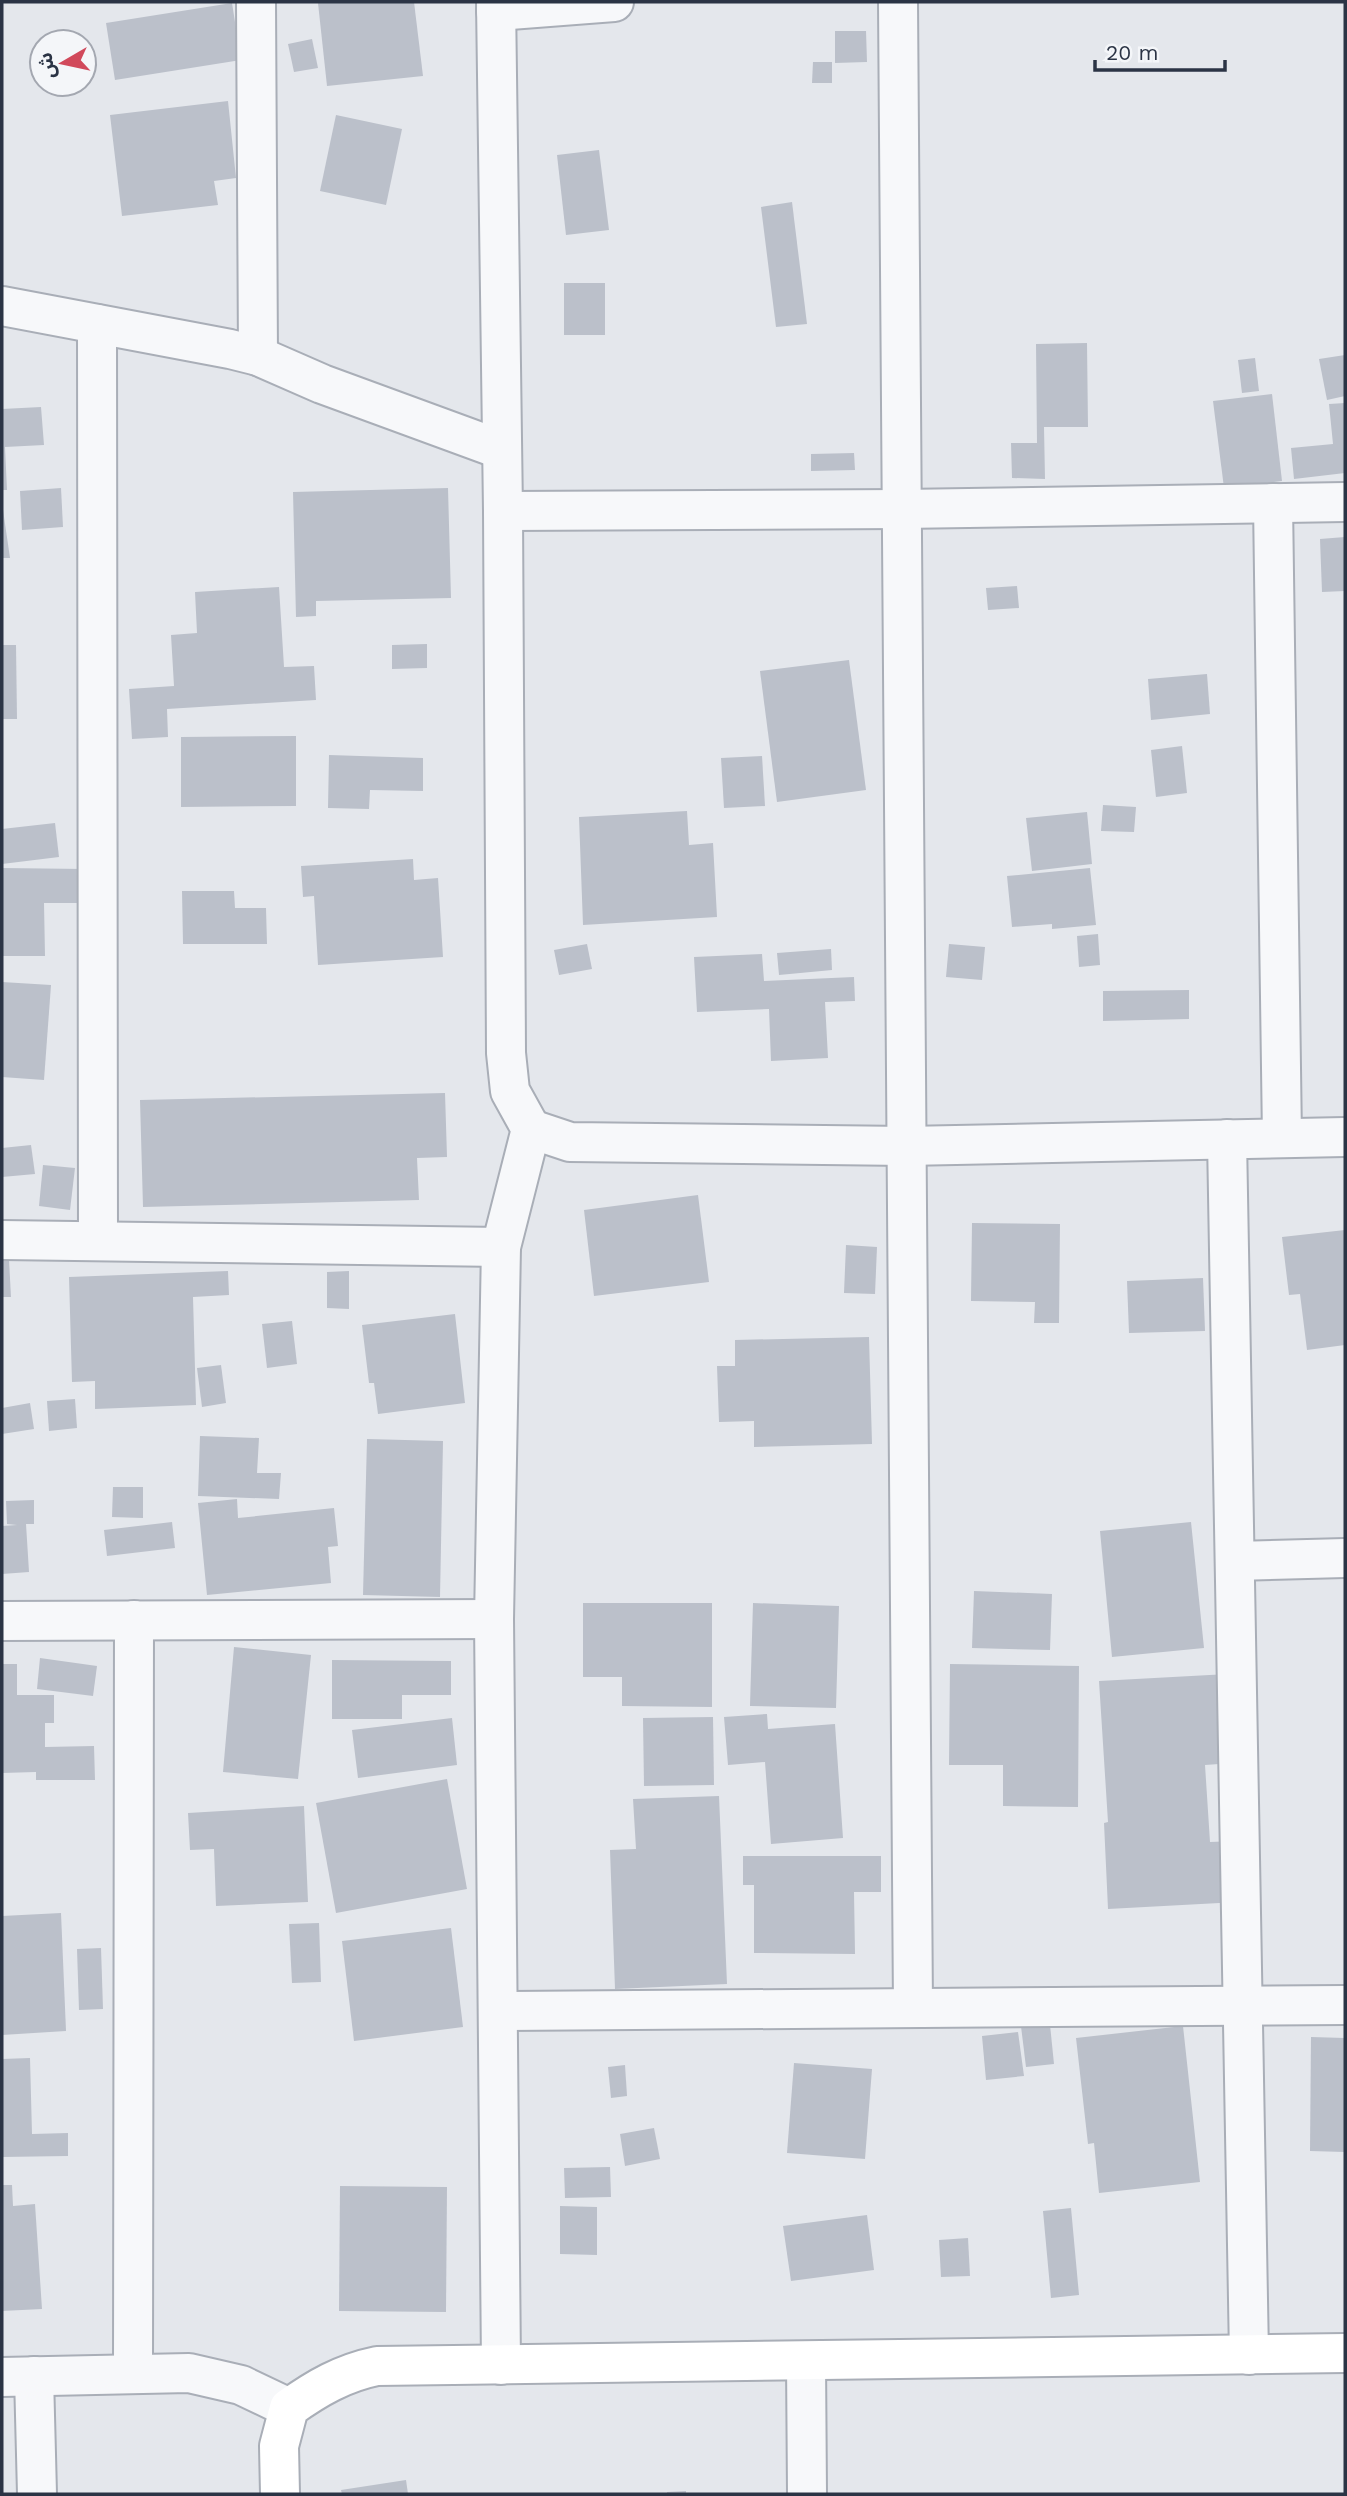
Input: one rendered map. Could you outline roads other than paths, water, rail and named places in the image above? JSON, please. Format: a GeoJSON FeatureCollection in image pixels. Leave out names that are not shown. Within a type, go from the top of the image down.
{"type":"FeatureCollection","features":[{"type":"Feature","properties":{"kind":"street"},"geometry":{"type":"LineString","coordinates":[[256,2],[258,356]]}},
{"type":"Feature","properties":{"kind":"street"},"geometry":{"type":"LineString","coordinates":[[614,2],[496,6],[503,511],[506,1053],[510,1091],[531,1129],[570,1142],[906,1146],[1345,1137]]}},
{"type":"Feature","properties":{"kind":"street"},"geometry":{"type":"LineString","coordinates":[[898,2],[913,2008]]}},
{"type":"Feature","properties":{"kind":"street"},"geometry":{"type":"LineString","coordinates":[[2,306],[258,356],[322,384],[502,450]]}},
{"type":"Feature","properties":{"kind":"street"},"geometry":{"type":"LineString","coordinates":[[97,324],[98,1240]]}},
{"type":"Feature","properties":{"kind":"street"},"geometry":{"type":"LineString","coordinates":[[503,511],[902,509],[1345,502]]}},
{"type":"Feature","properties":{"kind":"street"},"geometry":{"type":"LineString","coordinates":[[1273,503],[1282,1138]]}},
{"type":"Feature","properties":{"kind":"street"},"geometry":{"type":"LineString","coordinates":[[501,2365],[494,1619],[501,1247],[531,1129]]}},
{"type":"Feature","properties":{"kind":"street"},"geometry":{"type":"LineString","coordinates":[[1227,1139],[1249,2354]]}},
{"type":"Feature","properties":{"kind":"street"},"geometry":{"type":"LineString","coordinates":[[2,1240],[501,1247]]}},
{"type":"Feature","properties":{"kind":"street"},"geometry":{"type":"LineString","coordinates":[[1235,1561],[1345,1558]]}},
{"type":"Feature","properties":{"kind":"street"},"geometry":{"type":"LineString","coordinates":[[2,1621],[494,1619]]}},
{"type":"Feature","properties":{"kind":"street"},"geometry":{"type":"LineString","coordinates":[[134,1620],[134,2374]]}},
{"type":"Feature","properties":{"kind":"street"},"geometry":{"type":"LineString","coordinates":[[499,2011],[1345,2005]]}},
{"type":"Feature","properties":{"kind":"street"},"geometry":{"type":"LineString","coordinates":[[280,2494],[279,2446],[289,2408],[321,2386],[353,2371],[377,2366],[1345,2353]]}},
{"type":"Feature","properties":{"kind":"street"},"geometry":{"type":"LineString","coordinates":[[806,2361],[807,2494]]}},
{"type":"Feature","properties":{"kind":"street"},"geometry":{"type":"LineString","coordinates":[[37,2494],[18,2376],[189,2373],[241,2385],[289,2408]]}}]}
